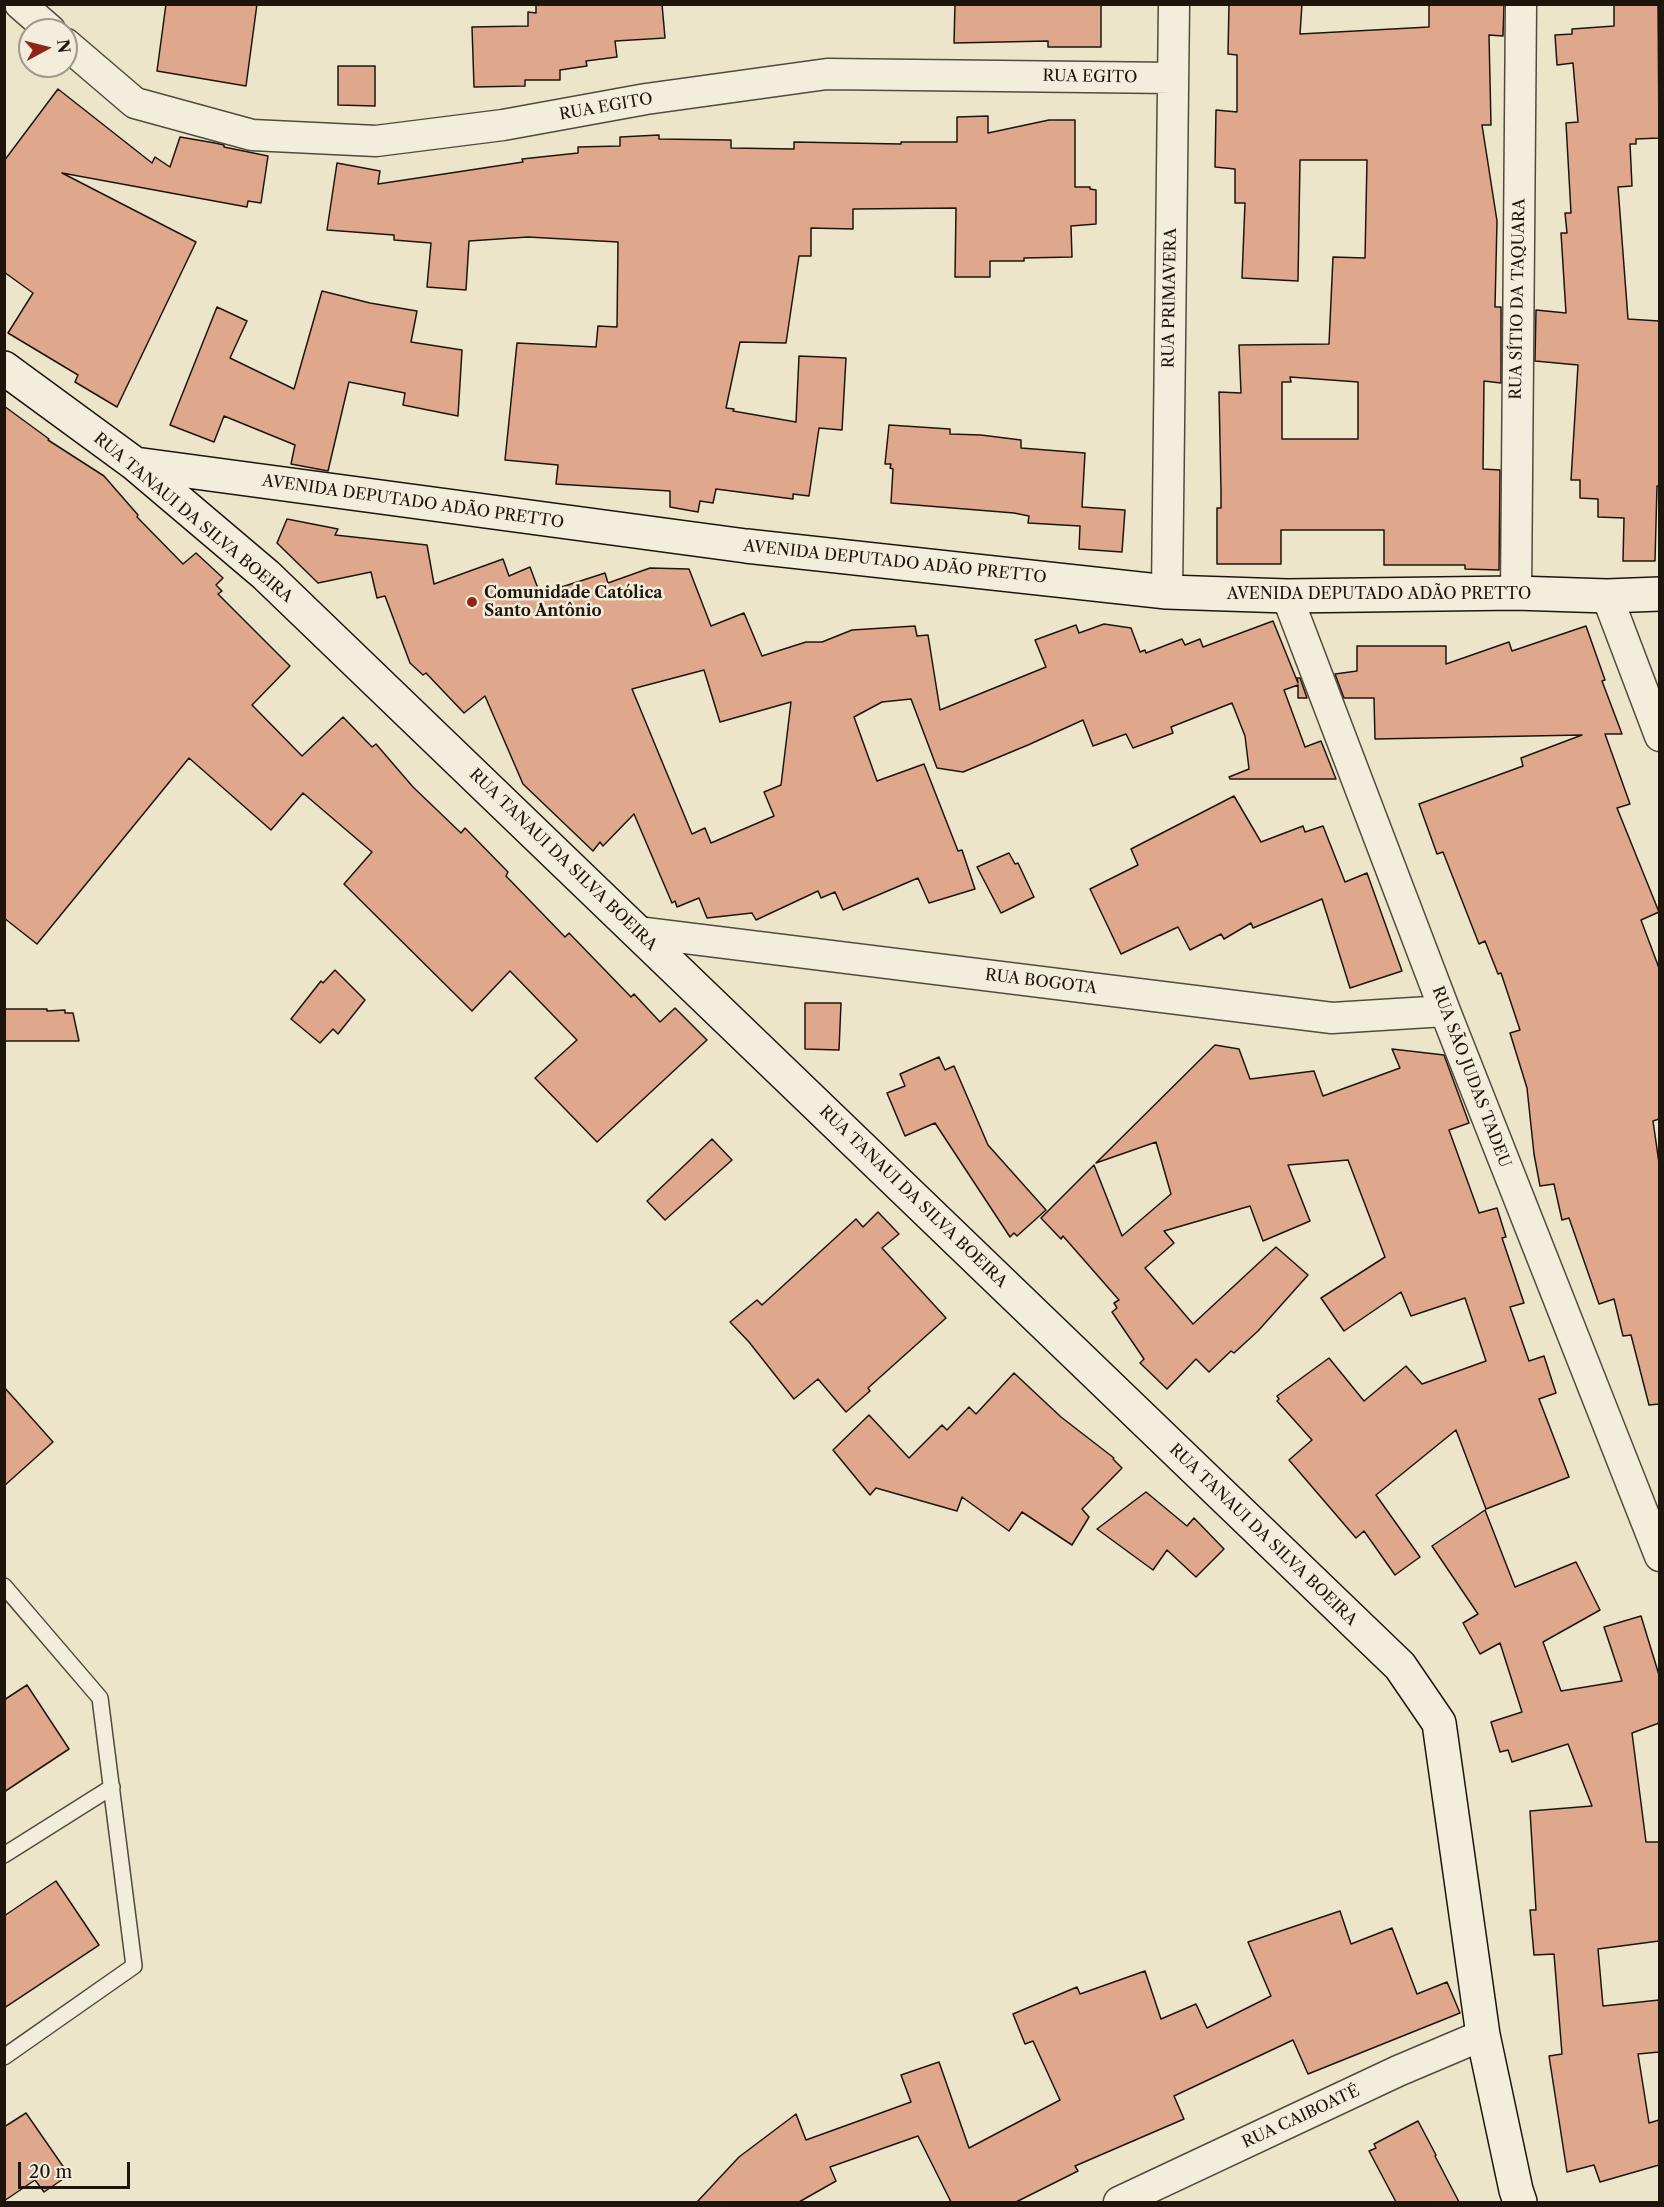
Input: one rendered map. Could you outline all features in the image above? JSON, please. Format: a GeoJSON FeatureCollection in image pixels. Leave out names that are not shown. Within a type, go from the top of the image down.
{"type":"FeatureCollection","features":[{"type":"Feature","properties":{"kind":"street"},"geometry":{"type":"LineString","coordinates":[[20,4],[36,18]]}},
{"type":"Feature","properties":{"kind":"street","name":"RUA PRIMAVERA"},"geometry":{"type":"LineString","coordinates":[[1167,592],[1174,4]]}},
{"type":"Feature","properties":{"kind":"street","name":"RUA SÍTIO DA TAQUARA"},"geometry":{"type":"LineString","coordinates":[[1515,593],[1521,4]]}},
{"type":"Feature","properties":{"kind":"street","name":"RUA EGITO"},"geometry":{"type":"LineString","coordinates":[[78,54],[135,103],[252,135],[376,141],[503,125],[646,99],[827,74],[1173,78]]}},
{"type":"Feature","properties":{"kind":"street","name":"RUA TANAUI DA SILVA BOEIRA"},"geometry":{"type":"LineString","coordinates":[[4,368],[135,464],[266,575],[1400,1666],[1439,1723],[1483,2035],[1516,2190],[1521,2202]]}},
{"type":"Feature","properties":{"kind":"street","name":"AVENIDA DEPUTADO ADÃO PRETTO"},"geometry":{"type":"LineString","coordinates":[[135,464],[746,546],[1167,592],[1287,596],[1659,594]]}},
{"type":"Feature","properties":{"kind":"street","name":"RUA SÃO JUDAS TADEU"},"geometry":{"type":"LineString","coordinates":[[1287,596],[1445,1011],[1659,1556]]}},
{"type":"Feature","properties":{"kind":"street"},"geometry":{"type":"LineString","coordinates":[[1607,596],[1659,736]]}},
{"type":"Feature","properties":{"kind":"street","name":"RUA BOGOTA"},"geometry":{"type":"LineString","coordinates":[[637,932],[1332,1018],[1445,1011]]}},
{"type":"Feature","properties":{"kind":"street","name":"RUA CAIBOATÉ"},"geometry":{"type":"LineString","coordinates":[[1119,2202],[1398,2071],[1483,2035]]}},
{"type":"Feature","properties":{"kind":"lane"},"geometry":{"type":"LineString","coordinates":[[4,1586],[100,1698],[134,1966],[4,2057]]}},
{"type":"Feature","properties":{"kind":"lane"},"geometry":{"type":"LineString","coordinates":[[4,1855],[112,1786]]}},
{"type":"Feature","properties":{"kind":"building"},"geometry":{"type":"Polygon","coordinates":[[[166,4],[257,4],[246,86],[157,71],[166,4]]]}},
{"type":"Feature","properties":{"kind":"building"},"geometry":{"type":"Polygon","coordinates":[[[536,4],[662,4],[665,38],[615,41],[617,57],[586,61],[587,66],[560,70],[560,80],[525,80],[525,86],[474,87],[472,27],[528,26],[528,12],[536,13],[536,4]]]}},
{"type":"Feature","properties":{"kind":"building"},"geometry":{"type":"Polygon","coordinates":[[[955,4],[1101,4],[1101,47],[1048,47],[1048,41],[954,43],[955,4]]]}},
{"type":"Feature","properties":{"kind":"building"},"geometry":{"type":"Polygon","coordinates":[[[1229,4],[1302,4],[1300,34],[1429,27],[1429,4],[1504,4],[1503,36],[1489,35],[1491,125],[1482,125],[1497,221],[1495,307],[1501,307],[1501,383],[1484,381],[1483,469],[1500,470],[1499,570],[1465,569],[1465,565],[1384,565],[1384,530],[1281,530],[1281,564],[1217,564],[1217,508],[1221,508],[1219,392],[1241,393],[1239,345],[1329,344],[1333,257],[1365,258],[1367,160],[1300,160],[1298,281],[1242,278],[1245,203],[1235,203],[1235,169],[1215,167],[1216,110],[1237,112],[1237,55],[1228,54],[1229,4]],[[1290,377],[1291,382],[1282,382],[1282,439],[1358,439],[1358,382],[1290,377]]]}},
{"type":"Feature","properties":{"kind":"building"},"geometry":{"type":"Polygon","coordinates":[[[1614,4],[1658,4],[1659,138],[1636,139],[1636,144],[1630,144],[1632,186],[1618,187],[1628,319],[1659,321],[1659,486],[1657,486],[1655,561],[1623,561],[1624,518],[1598,517],[1598,499],[1580,498],[1580,480],[1571,480],[1578,365],[1535,361],[1536,310],[1566,313],[1561,233],[1567,233],[1565,213],[1571,213],[1566,123],[1578,122],[1573,63],[1557,65],[1555,35],[1572,34],[1572,29],[1614,26],[1614,4]]]}},
{"type":"Feature","properties":{"kind":"building"},"geometry":{"type":"Polygon","coordinates":[[[338,66],[375,66],[375,106],[338,105],[338,66]]]}},
{"type":"Feature","properties":{"kind":"building"},"geometry":{"type":"Polygon","coordinates":[[[58,89],[152,163],[155,157],[170,167],[180,137],[268,156],[261,203],[248,201],[247,207],[62,173],[196,242],[117,407],[75,382],[78,375],[8,333],[33,293],[4,272],[4,161],[58,89]]]}},
{"type":"Feature","properties":{"kind":"building"},"geometry":{"type":"Polygon","coordinates":[[[988,116],[988,133],[1049,120],[1075,120],[1075,187],[1090,187],[1096,190],[1096,224],[1071,226],[1072,257],[990,261],[990,277],[955,277],[956,208],[853,209],[853,229],[811,228],[811,256],[799,256],[786,343],[740,342],[726,408],[796,422],[799,356],[846,358],[842,430],[819,428],[809,496],[793,494],[793,499],[716,489],[713,503],[700,501],[698,512],[670,507],[670,491],[556,484],[558,465],[505,460],[517,343],[596,347],[598,326],[617,327],[618,242],[528,237],[469,241],[466,290],[427,287],[431,243],[394,240],[394,235],[327,230],[337,163],[380,171],[378,184],[523,162],[522,159],[578,153],[578,147],[620,146],[620,137],[659,135],[659,139],[731,140],[731,148],[794,149],[794,142],[901,144],[901,142],[957,142],[957,117],[988,116]]]}},
{"type":"Feature","properties":{"kind":"building"},"geometry":{"type":"Polygon","coordinates":[[[322,291],[370,303],[417,311],[411,342],[462,350],[458,416],[403,405],[405,393],[349,382],[328,471],[291,464],[295,445],[224,416],[214,442],[170,425],[217,307],[247,321],[230,358],[294,389],[322,291]]]}},
{"type":"Feature","properties":{"kind":"building"},"geometry":{"type":"Polygon","coordinates":[[[4,406],[48,440],[104,476],[138,515],[137,517],[183,564],[196,553],[223,578],[216,585],[222,591],[218,594],[290,666],[252,705],[302,756],[343,717],[372,747],[376,744],[413,787],[461,833],[465,828],[508,872],[506,876],[565,937],[569,933],[631,997],[634,994],[660,1022],[675,1008],[707,1040],[597,1142],[535,1078],[577,1040],[510,971],[472,1011],[344,884],[372,852],[303,793],[271,830],[189,758],[37,944],[4,918],[4,406]]]}},
{"type":"Feature","properties":{"kind":"building"},"geometry":{"type":"Polygon","coordinates":[[[889,425],[950,429],[950,434],[1021,440],[1021,448],[1085,453],[1082,507],[1125,510],[1122,552],[1079,549],[1080,526],[1028,523],[1029,516],[1014,513],[891,503],[893,469],[890,468],[891,464],[885,464],[889,425]]]}},
{"type":"Feature","properties":{"kind":"building"},"geometry":{"type":"Polygon","coordinates":[[[287,519],[338,529],[335,535],[427,545],[434,584],[503,559],[509,576],[530,567],[540,594],[605,573],[608,583],[650,568],[689,569],[711,626],[744,613],[762,656],[806,642],[822,642],[852,630],[915,626],[917,636],[928,635],[940,710],[1046,667],[1035,640],[1076,625],[1079,633],[1104,624],[1131,628],[1140,652],[1145,650],[1146,653],[1182,639],[1185,645],[1200,639],[1203,647],[1273,621],[1298,683],[1297,678],[1300,678],[1307,698],[1298,698],[1298,685],[1284,690],[1305,747],[1321,741],[1336,779],[1230,779],[1229,777],[1249,769],[1245,736],[1232,703],[1171,727],[1173,733],[1133,748],[1126,734],[1093,746],[1083,720],[963,772],[937,768],[911,699],[882,702],[854,717],[877,781],[924,764],[958,851],[962,850],[975,889],[929,903],[918,878],[843,910],[835,892],[821,898],[818,891],[756,920],[752,913],[707,918],[699,898],[677,907],[675,901],[672,903],[634,814],[603,846],[600,842],[593,851],[523,784],[485,696],[464,713],[426,673],[423,675],[410,663],[385,596],[377,598],[371,572],[318,583],[277,543],[287,519]],[[704,670],[632,689],[692,834],[705,828],[711,843],[774,816],[764,792],[781,785],[791,702],[720,722],[704,670]]]}},
{"type":"Feature","properties":{"kind":"building"},"geometry":{"type":"Polygon","coordinates":[[[1586,626],[1605,680],[1602,681],[1622,734],[1605,734],[1630,804],[1617,808],[1659,912],[1641,920],[1659,968],[1659,1119],[1653,1121],[1659,1163],[1659,1404],[1649,1405],[1631,1335],[1623,1336],[1614,1299],[1599,1304],[1569,1218],[1562,1220],[1554,1184],[1540,1186],[1527,1088],[1510,1033],[1520,1030],[1501,973],[1498,974],[1485,941],[1479,944],[1443,852],[1437,854],[1419,804],[1523,766],[1521,758],[1582,735],[1375,739],[1374,698],[1344,698],[1335,674],[1357,671],[1357,646],[1446,646],[1446,664],[1509,642],[1512,651],[1586,626]]]}},
{"type":"Feature","properties":{"kind":"building"},"geometry":{"type":"Polygon","coordinates":[[[1234,796],[1261,842],[1303,826],[1305,832],[1323,826],[1345,882],[1367,873],[1402,971],[1350,988],[1322,899],[1253,928],[1251,923],[1224,939],[1221,934],[1190,950],[1178,927],[1121,954],[1090,889],[1138,865],[1131,849],[1234,796]]]}},
{"type":"Feature","properties":{"kind":"building"},"geometry":{"type":"Polygon","coordinates":[[[1009,853],[1015,864],[1018,863],[1034,897],[1001,913],[977,867],[1009,853]]]}},
{"type":"Feature","properties":{"kind":"building"},"geometry":{"type":"Polygon","coordinates":[[[335,970],[365,1000],[338,1034],[333,1029],[320,1043],[291,1019],[321,981],[323,983],[335,970]]]}},
{"type":"Feature","properties":{"kind":"building"},"geometry":{"type":"Polygon","coordinates":[[[805,1003],[841,1003],[839,1050],[805,1049],[805,1003]]]}},
{"type":"Feature","properties":{"kind":"building"},"geometry":{"type":"Polygon","coordinates":[[[4,1009],[65,1010],[65,1013],[73,1013],[79,1041],[4,1041],[4,1009]]]}},
{"type":"Feature","properties":{"kind":"building"},"geometry":{"type":"Polygon","coordinates":[[[1215,1045],[1239,1049],[1250,1079],[1314,1071],[1323,1096],[1400,1068],[1392,1049],[1444,1055],[1469,1123],[1449,1130],[1479,1213],[1497,1208],[1506,1237],[1502,1238],[1524,1303],[1510,1307],[1529,1361],[1544,1356],[1556,1393],[1539,1399],[1569,1477],[1486,1509],[1456,1430],[1376,1495],[1420,1557],[1395,1575],[1364,1531],[1356,1538],[1289,1460],[1312,1440],[1277,1401],[1279,1399],[1277,1396],[1329,1358],[1364,1401],[1406,1366],[1422,1384],[1486,1361],[1465,1298],[1411,1316],[1401,1292],[1344,1331],[1321,1298],[1385,1257],[1348,1160],[1288,1165],[1310,1221],[1263,1241],[1250,1206],[1164,1231],[1174,1243],[1145,1268],[1193,1324],[1276,1247],[1308,1275],[1258,1331],[1234,1353],[1231,1351],[1209,1372],[1196,1359],[1167,1389],[1140,1363],[1144,1359],[1112,1312],[1117,1308],[1114,1303],[1119,1300],[1063,1236],[1061,1239],[1041,1218],[1094,1165],[1122,1236],[1171,1194],[1156,1142],[1096,1163],[1215,1045]]]}},
{"type":"Feature","properties":{"kind":"building"},"geometry":{"type":"Polygon","coordinates":[[[939,1057],[945,1070],[954,1066],[988,1145],[1046,1210],[1017,1236],[1014,1233],[1010,1237],[935,1123],[905,1136],[887,1093],[905,1086],[900,1074],[939,1057]]]}},
{"type":"Feature","properties":{"kind":"building"},"geometry":{"type":"Polygon","coordinates":[[[712,1139],[732,1160],[665,1220],[647,1201],[712,1139]]]}},
{"type":"Feature","properties":{"kind":"building"},"geometry":{"type":"Polygon","coordinates":[[[878,1212],[899,1234],[882,1248],[946,1318],[868,1388],[870,1391],[846,1412],[818,1379],[794,1399],[749,1342],[730,1322],[757,1300],[762,1305],[856,1219],[863,1227],[878,1212]]]}},
{"type":"Feature","properties":{"kind":"building"},"geometry":{"type":"Polygon","coordinates":[[[1014,1373],[1061,1417],[1114,1458],[1122,1468],[1082,1509],[1089,1517],[1072,1545],[1022,1512],[1009,1531],[962,1497],[957,1511],[876,1488],[870,1495],[833,1450],[869,1415],[909,1458],[942,1425],[947,1430],[969,1407],[976,1414],[1014,1373]]]}},
{"type":"Feature","properties":{"kind":"building"},"geometry":{"type":"Polygon","coordinates":[[[4,1387],[53,1442],[4,1486],[4,1387]]]}},
{"type":"Feature","properties":{"kind":"building"},"geometry":{"type":"Polygon","coordinates":[[[1146,1492],[1187,1526],[1194,1518],[1224,1549],[1196,1577],[1167,1550],[1153,1570],[1097,1529],[1146,1492]]]}},
{"type":"Feature","properties":{"kind":"building"},"geometry":{"type":"Polygon","coordinates":[[[1485,1510],[1515,1587],[1576,1562],[1600,1610],[1543,1642],[1561,1691],[1622,1681],[1604,1627],[1641,1616],[1659,1675],[1659,1723],[1632,1733],[1646,1842],[1659,1842],[1659,1941],[1598,1949],[1603,2006],[1659,2000],[1659,2052],[1638,2054],[1649,2123],[1659,2120],[1659,2165],[1600,2182],[1594,2165],[1567,2172],[1549,2056],[1562,2054],[1554,1954],[1534,1955],[1530,1910],[1536,1910],[1530,1811],[1592,1806],[1568,1744],[1512,1762],[1508,1750],[1500,1752],[1491,1722],[1522,1712],[1500,1643],[1480,1654],[1463,1623],[1478,1614],[1432,1546],[1485,1510]]]}},
{"type":"Feature","properties":{"kind":"building"},"geometry":{"type":"Polygon","coordinates":[[[27,1685],[69,1749],[4,1792],[4,1700],[27,1685]]]}},
{"type":"Feature","properties":{"kind":"building"},"geometry":{"type":"Polygon","coordinates":[[[56,1881],[99,1945],[4,2008],[4,1916],[56,1881]]]}},
{"type":"Feature","properties":{"kind":"building"},"geometry":{"type":"Polygon","coordinates":[[[1340,1911],[1351,1944],[1392,1928],[1417,1994],[1447,1982],[1460,2013],[1308,2074],[1293,2040],[1174,2096],[1184,2119],[1075,2166],[1078,2171],[1016,2202],[951,2202],[918,2136],[830,2167],[836,2181],[799,2202],[697,2202],[739,2157],[796,2114],[806,2140],[911,2102],[901,2075],[939,2062],[969,2148],[1060,2100],[1033,2041],[1025,2044],[1013,2014],[1077,1987],[1080,1994],[1145,1971],[1161,2019],[1196,2004],[1207,2028],[1271,1996],[1248,1942],[1340,1911]]]}},
{"type":"Feature","properties":{"kind":"building"},"geometry":{"type":"Polygon","coordinates":[[[26,2113],[69,2175],[44,2192],[35,2180],[4,2201],[4,2127],[26,2113]]]}},
{"type":"Feature","properties":{"kind":"building"},"geometry":{"type":"Polygon","coordinates":[[[1418,2121],[1459,2202],[1396,2202],[1369,2151],[1376,2148],[1374,2144],[1418,2121]]]}},
{"type":"Feature","properties":{"kind":"place","name":"Comunidade Católica Santo Antônio"},"geometry":{"type":"Point","coordinates":[472,602]}}]}
